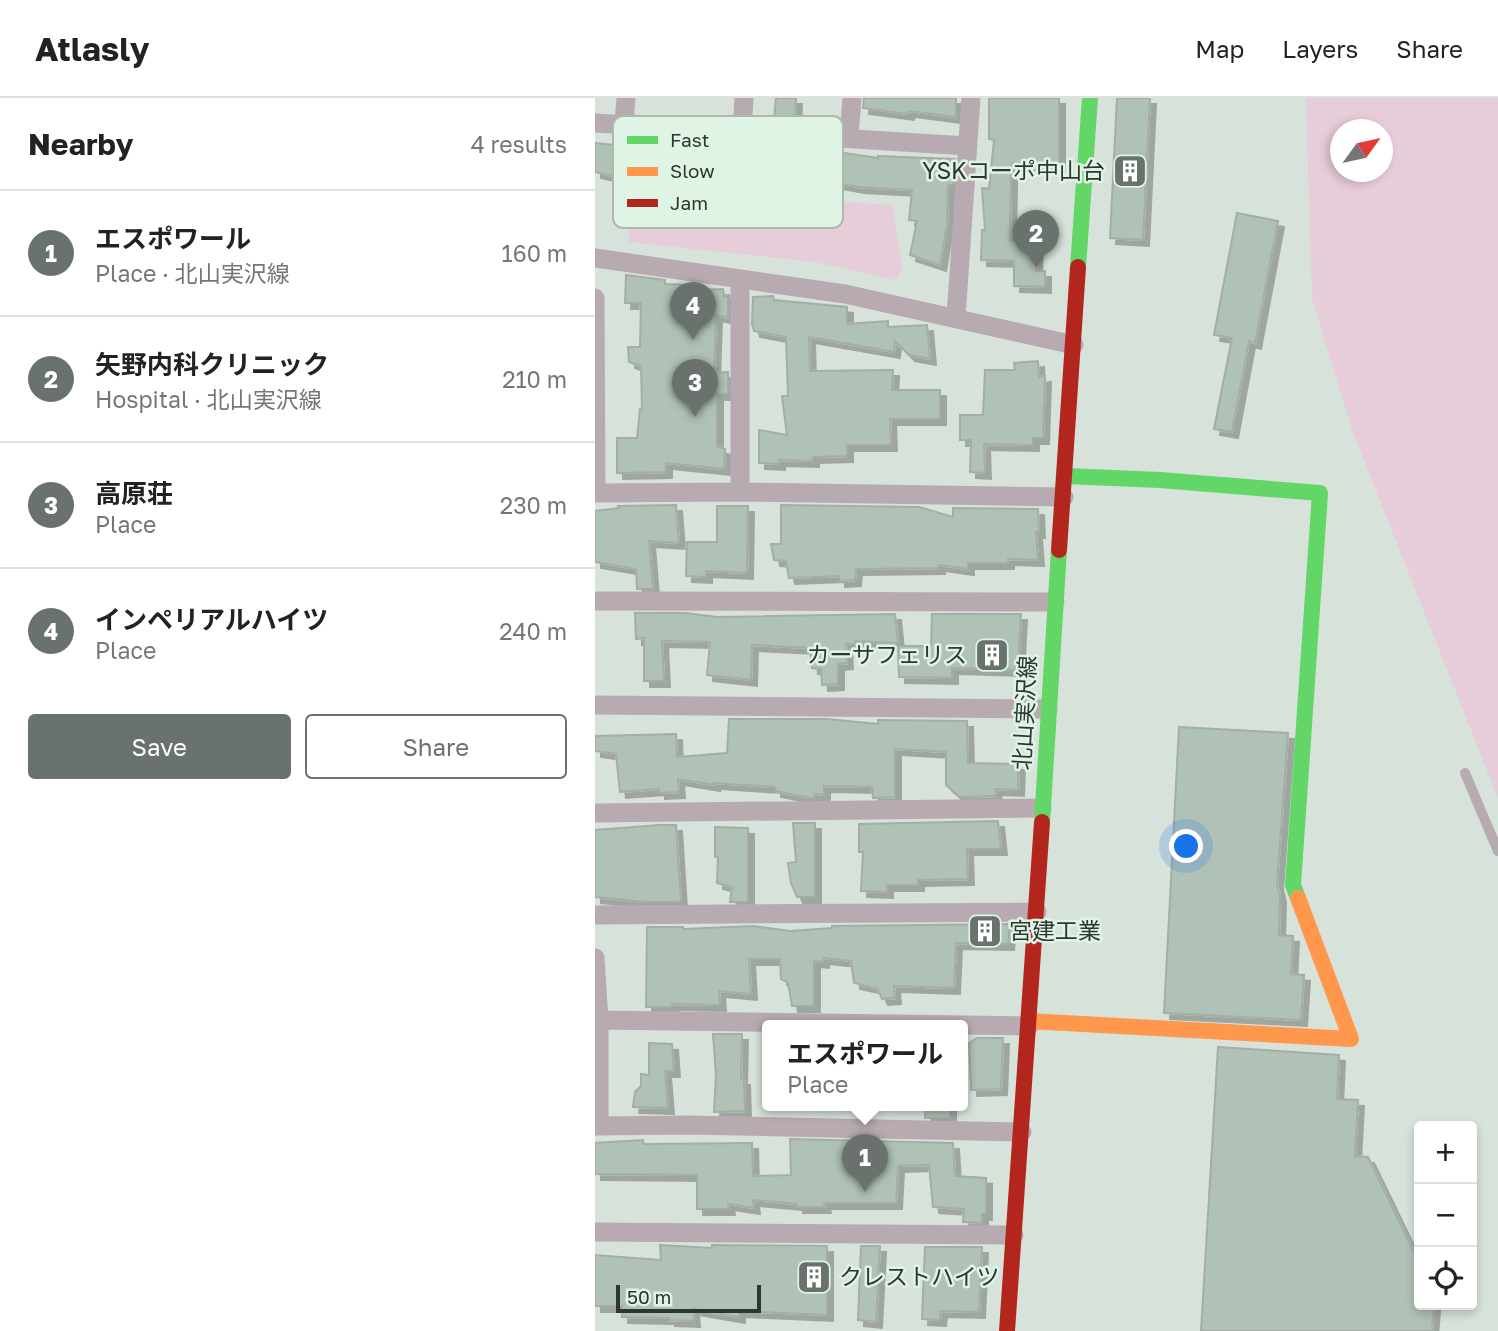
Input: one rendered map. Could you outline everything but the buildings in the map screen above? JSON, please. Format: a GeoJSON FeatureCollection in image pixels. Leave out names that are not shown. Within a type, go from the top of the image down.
{"type":"FeatureCollection","features":[{"type":"Feature","properties":{"kind":"street"},"geometry":{"type":"LineString","coordinates":[[624,116],[625,98]]}},
{"type":"Feature","properties":{"kind":"street"},"geometry":{"type":"LineString","coordinates":[[743,116],[744,98]]}},
{"type":"Feature","properties":{"kind":"street"},"geometry":{"type":"LineString","coordinates":[[849,137],[852,98]]}},
{"type":"Feature","properties":{"kind":"street"},"geometry":{"type":"LineString","coordinates":[[955,317],[971,98]]}},
{"type":"Feature","properties":{"kind":"street","name":"北山実沢線"},"geometry":{"type":"LineString","coordinates":[[1007,1331],[1090,98]]}},
{"type":"Feature","properties":{"kind":"street"},"geometry":{"type":"LineString","coordinates":[[595,123],[613,123]]}},
{"type":"Feature","properties":{"kind":"street"},"geometry":{"type":"LineString","coordinates":[[843,137],[967,146]]}},
{"type":"Feature","properties":{"kind":"street"},"geometry":{"type":"LineString","coordinates":[[595,258],[845,294],[1074,345]]}},
{"type":"Feature","properties":{"kind":"street"},"geometry":{"type":"LineString","coordinates":[[740,279],[740,492]]}},
{"type":"Feature","properties":{"kind":"street"},"geometry":{"type":"LineString","coordinates":[[595,298],[596,493],[740,492],[1064,498]]}},
{"type":"Feature","properties":{"kind":"street"},"geometry":{"type":"LineString","coordinates":[[968,1023],[1029,1023],[1351,1039],[1293,885],[1320,493],[1160,480],[1065,476]]}},
{"type":"Feature","properties":{"kind":"street"},"geometry":{"type":"LineString","coordinates":[[595,601],[1055,602]]}},
{"type":"Feature","properties":{"kind":"street"},"geometry":{"type":"LineString","coordinates":[[595,705],[1048,709]]}},
{"type":"Feature","properties":{"kind":"street"},"geometry":{"type":"LineString","coordinates":[[595,813],[1042,808]]}},
{"type":"Feature","properties":{"kind":"street"},"geometry":{"type":"LineString","coordinates":[[595,915],[1037,912]]}},
{"type":"Feature","properties":{"kind":"street"},"geometry":{"type":"LineString","coordinates":[[595,958],[599,1020],[597,1126],[687,1125],[1022,1132]]}},
{"type":"Feature","properties":{"kind":"street"},"geometry":{"type":"LineString","coordinates":[[599,1020],[762,1021]]}},
{"type":"Feature","properties":{"kind":"street"},"geometry":{"type":"LineString","coordinates":[[595,1232],[1014,1235]]}},
{"type":"Feature","properties":{"kind":"lane"},"geometry":{"type":"LineString","coordinates":[[1465,773],[1498,851]]}},
{"type":"Feature","properties":{"kind":"shaded area"},"geometry":{"type":"Polygon","coordinates":[[[1306,98],[1498,98],[1498,798],[1353,433],[1312,299],[1306,98]]]}},
{"type":"Feature","properties":{"kind":"shaded area"},"geometry":{"type":"Polygon","coordinates":[[[843,202],[893,205],[902,270],[896,280],[815,262],[628,242],[630,228],[843,228],[843,202]]]}},
{"type":"Feature","properties":{"kind":"traffic: fast"},"geometry":{"type":"LineString","coordinates":[[1078,267],[1090,98]]}},
{"type":"Feature","properties":{"kind":"traffic: fast"},"geometry":{"type":"LineString","coordinates":[[1065,476],[1160,480],[1320,493],[1293,885],[1298,898]]}},
{"type":"Feature","properties":{"kind":"traffic: fast"},"geometry":{"type":"LineString","coordinates":[[1042,822],[1059,550]]}},
{"type":"Feature","properties":{"kind":"traffic: slow"},"geometry":{"type":"LineString","coordinates":[[1029,1021],[1351,1039],[1298,898]]}},
{"type":"Feature","properties":{"kind":"traffic: jam"},"geometry":{"type":"LineString","coordinates":[[1059,550],[1078,267]]}},
{"type":"Feature","properties":{"kind":"traffic: jam"},"geometry":{"type":"LineString","coordinates":[[1007,1331],[1042,822]]}},
{"type":"Feature","properties":{"kind":"place","name":"YSKコーポ中山台"},"geometry":{"type":"Point","coordinates":[1130,171]}},
{"type":"Feature","properties":{"kind":"place","name":"矢野内科クリニック"},"geometry":{"type":"Point","coordinates":[1036,268]}},
{"type":"Feature","properties":{"kind":"place","name":"インペリアルハイツ"},"geometry":{"type":"Point","coordinates":[693,340]}},
{"type":"Feature","properties":{"kind":"place","name":"高原荘"},"geometry":{"type":"Point","coordinates":[695,417]}},
{"type":"Feature","properties":{"kind":"place","name":"カーサフェリス"},"geometry":{"type":"Point","coordinates":[992,655]}},
{"type":"Feature","properties":{"kind":"place","name":"宮建工業"},"geometry":{"type":"Point","coordinates":[985,931]}},
{"type":"Feature","properties":{"kind":"place","name":"エスポワール"},"geometry":{"type":"Point","coordinates":[865,1192]}},
{"type":"Feature","properties":{"kind":"place","name":"クレストハイツ"},"geometry":{"type":"Point","coordinates":[814,1277]}}]}
